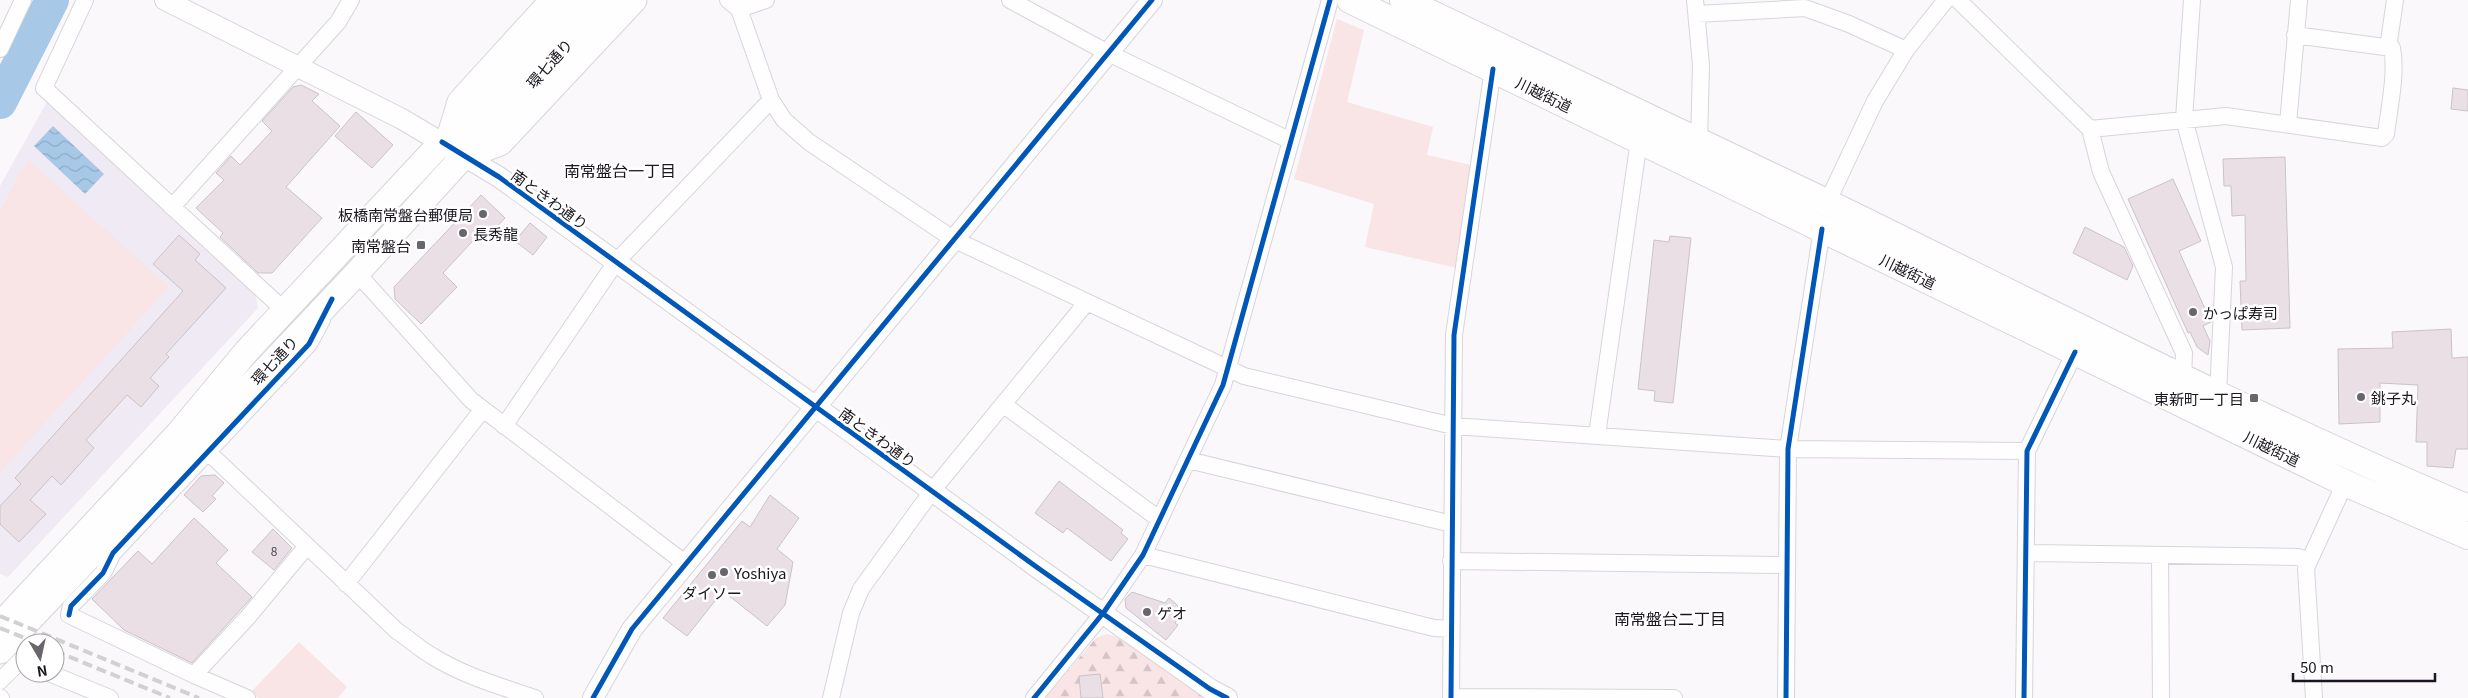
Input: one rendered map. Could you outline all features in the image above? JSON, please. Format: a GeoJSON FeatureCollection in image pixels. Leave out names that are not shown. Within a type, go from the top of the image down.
{"type":"FeatureCollection","features":[{"type":"Feature","properties":{"kind":"highway","name":"川越街道"},"geometry":{"type":"LineString","coordinates":[[1350,0],[2345,483],[2468,536]]}},
{"type":"Feature","properties":{"kind":"highway","name":"川越街道"},"geometry":{"type":"LineString","coordinates":[[1403,0],[1827,203],[2184,380],[2218,394],[2387,474],[2468,508]]}},
{"type":"Feature","properties":{"kind":"main road","name":"環七通り"},"geometry":{"type":"LineString","coordinates":[[0,652],[466,155],[563,19],[580,0]]}},
{"type":"Feature","properties":{"kind":"main road","name":"環七通り"},"geometry":{"type":"LineString","coordinates":[[563,19],[606,0]]}},
{"type":"Feature","properties":{"kind":"main road"},"geometry":{"type":"LineString","coordinates":[[466,155],[500,143],[634,0]]}},
{"type":"Feature","properties":{"kind":"main road"},"geometry":{"type":"LineString","coordinates":[[446,138],[460,102],[563,19]]}},
{"type":"Feature","properties":{"kind":"main road","name":"環七通り"},"geometry":{"type":"LineString","coordinates":[[0,625],[178,434],[246,352],[446,138]]}},
{"type":"Feature","properties":{"kind":"street"},"geometry":{"type":"LineString","coordinates":[[0,49],[23,0]]}},
{"type":"Feature","properties":{"kind":"street"},"geometry":{"type":"LineString","coordinates":[[85,0],[44,88],[285,311]]}},
{"type":"Feature","properties":{"kind":"street","name":"南ときわ通り"},"geometry":{"type":"LineString","coordinates":[[165,0],[402,119],[446,138],[466,155],[499,177],[932,492],[1104,612],[1210,689],[1227,698]]}},
{"type":"Feature","properties":{"kind":"street"},"geometry":{"type":"LineString","coordinates":[[172,207],[338,22],[351,0]]}},
{"type":"Feature","properties":{"kind":"street"},"geometry":{"type":"LineString","coordinates":[[766,0],[733,4],[771,100],[784,120],[809,142],[953,239],[1244,376],[1453,426],[1788,448],[2027,451]]}},
{"type":"Feature","properties":{"kind":"street"},"geometry":{"type":"LineString","coordinates":[[1010,0],[1108,53],[1291,141]]}},
{"type":"Feature","properties":{"kind":"street"},"geometry":{"type":"LineString","coordinates":[[593,698],[632,629],[1152,0]]}},
{"type":"Feature","properties":{"kind":"street"},"geometry":{"type":"LineString","coordinates":[[1034,698],[1104,612],[1143,555],[1228,369],[1330,0]]}},
{"type":"Feature","properties":{"kind":"street"},"geometry":{"type":"LineString","coordinates":[[1827,203],[1875,101],[1906,50],[1946,0]]}},
{"type":"Feature","properties":{"kind":"street"},"geometry":{"type":"LineString","coordinates":[[1958,0],[2090,129],[2101,172],[2184,353],[2184,380]]}},
{"type":"Feature","properties":{"kind":"street"},"geometry":{"type":"LineString","coordinates":[[2192,0],[2184,119],[2224,266],[2218,394]]}},
{"type":"Feature","properties":{"kind":"street"},"geometry":{"type":"LineString","coordinates":[[2288,124],[2299,0]]}},
{"type":"Feature","properties":{"kind":"street"},"geometry":{"type":"LineString","coordinates":[[2388,48],[2395,0]]}},
{"type":"Feature","properties":{"kind":"street"},"geometry":{"type":"LineString","coordinates":[[1699,142],[1701,66],[1696,7],[1805,8],[1849,24],[1906,50]]}},
{"type":"Feature","properties":{"kind":"street"},"geometry":{"type":"LineString","coordinates":[[2090,129],[2226,116],[2382,138],[2386,134],[2394,55],[2392,48],[2295,35]]}},
{"type":"Feature","properties":{"kind":"street"},"geometry":{"type":"LineString","coordinates":[[1493,69],[1454,335],[1450,698],[1674,698]]}},
{"type":"Feature","properties":{"kind":"street"},"geometry":{"type":"LineString","coordinates":[[504,426],[616,262],[771,100]]}},
{"type":"Feature","properties":{"kind":"street"},"geometry":{"type":"LineString","coordinates":[[1597,435],[1639,140]]}},
{"type":"Feature","properties":{"kind":"street"},"geometry":{"type":"LineString","coordinates":[[1786,698],[1788,448],[1822,229]]}},
{"type":"Feature","properties":{"kind":"street"},"geometry":{"type":"LineString","coordinates":[[357,273],[483,410],[686,564]]}},
{"type":"Feature","properties":{"kind":"street"},"geometry":{"type":"LineString","coordinates":[[248,698],[194,675],[69,615],[71,606],[103,573],[113,553],[309,344],[332,299]]}},
{"type":"Feature","properties":{"kind":"street"},"geometry":{"type":"LineString","coordinates":[[831,698],[851,613],[861,589],[932,492],[1087,302]]}},
{"type":"Feature","properties":{"kind":"street"},"geometry":{"type":"LineString","coordinates":[[2024,698],[2027,451],[2074,352]]}},
{"type":"Feature","properties":{"kind":"street"},"geometry":{"type":"LineString","coordinates":[[1004,404],[1159,519]]}},
{"type":"Feature","properties":{"kind":"street"},"geometry":{"type":"LineString","coordinates":[[346,584],[483,410]]}},
{"type":"Feature","properties":{"kind":"street"},"geometry":{"type":"LineString","coordinates":[[208,452],[306,547],[398,631],[432,656],[483,681],[535,698]]}},
{"type":"Feature","properties":{"kind":"street"},"geometry":{"type":"LineString","coordinates":[[1188,460],[1452,524]]}},
{"type":"Feature","properties":{"kind":"street"},"geometry":{"type":"LineString","coordinates":[[2314,698],[2306,568],[2345,483]]}},
{"type":"Feature","properties":{"kind":"street"},"geometry":{"type":"LineString","coordinates":[[194,675],[248,617],[306,547]]}},
{"type":"Feature","properties":{"kind":"street"},"geometry":{"type":"LineString","coordinates":[[2026,553],[2298,557],[2308,561]]}},
{"type":"Feature","properties":{"kind":"street"},"geometry":{"type":"LineString","coordinates":[[1143,555],[1434,628],[1451,629]]}},
{"type":"Feature","properties":{"kind":"street"},"geometry":{"type":"LineString","coordinates":[[2160,555],[2161,698]]}},
{"type":"Feature","properties":{"kind":"street"},"geometry":{"type":"LineString","coordinates":[[1451,561],[1787,565]]}},
{"type":"Feature","properties":{"kind":"street"},"geometry":{"type":"LineString","coordinates":[[0,681],[15,666]]}},
{"type":"Feature","properties":{"kind":"street"},"geometry":{"type":"LineString","coordinates":[[65,680],[110,698]]}},
{"type":"Feature","properties":{"kind":"shaded area"},"geometry":{"type":"Polygon","coordinates":[[[48,100],[255,292],[258,308],[8,577],[0,574],[0,186],[48,100]]]}},
{"type":"Feature","properties":{"kind":"green space"},"geometry":{"type":"Polygon","coordinates":[[[1337,19],[1364,30],[1347,102],[1433,127],[1427,155],[1471,165],[1457,268],[1365,247],[1374,204],[1294,179],[1337,19]]]}},
{"type":"Feature","properties":{"kind":"green space"},"geometry":{"type":"Polygon","coordinates":[[[28,160],[169,287],[0,472],[0,211],[28,160]]]}},
{"type":"Feature","properties":{"kind":"green space"},"geometry":{"type":"Polygon","coordinates":[[[1107,634],[1115,636],[1214,698],[1045,698],[1096,638],[1107,634]]]}},
{"type":"Feature","properties":{"kind":"green space"},"geometry":{"type":"Polygon","coordinates":[[[299,642],[347,687],[338,698],[260,698],[249,694],[299,642]]]}},
{"type":"Feature","properties":{"kind":"water"},"geometry":{"type":"Polygon","coordinates":[[[53,126],[104,174],[85,194],[34,146],[53,126]]]}},
{"type":"Feature","properties":{"kind":"building"},"geometry":{"type":"Polygon","coordinates":[[[301,85],[319,94],[312,101],[340,126],[286,187],[322,218],[272,273],[258,273],[220,237],[223,233],[196,208],[224,180],[216,173],[231,156],[240,165],[272,131],[262,121],[293,87],[301,85]]]}},
{"type":"Feature","properties":{"kind":"building"},"geometry":{"type":"Polygon","coordinates":[[[2453,88],[2468,90],[2468,111],[2451,109],[2453,88]]]}},
{"type":"Feature","properties":{"kind":"building"},"geometry":{"type":"Polygon","coordinates":[[[356,112],[393,145],[372,168],[335,136],[356,112]]]}},
{"type":"Feature","properties":{"kind":"building"},"geometry":{"type":"Polygon","coordinates":[[[2285,157],[2290,328],[2242,330],[2240,281],[2246,281],[2245,215],[2232,216],[2231,186],[2224,186],[2223,159],[2285,157]]]}},
{"type":"Feature","properties":{"kind":"building"},"geometry":{"type":"Polygon","coordinates":[[[2173,179],[2201,241],[2179,251],[2211,322],[2203,326],[2210,341],[2208,355],[2197,347],[2190,332],[2188,333],[2128,199],[2173,179]]]}},
{"type":"Feature","properties":{"kind":"building"},"geometry":{"type":"Polygon","coordinates":[[[481,195],[505,218],[490,234],[484,229],[443,273],[457,287],[421,324],[395,299],[394,287],[481,195]]]}},
{"type":"Feature","properties":{"kind":"building"},"geometry":{"type":"Polygon","coordinates":[[[530,223],[547,237],[533,255],[515,241],[530,223]]]}},
{"type":"Feature","properties":{"kind":"building"},"geometry":{"type":"Polygon","coordinates":[[[2085,227],[2124,247],[2133,266],[2127,280],[2073,253],[2085,227]]]}},
{"type":"Feature","properties":{"kind":"building"},"geometry":{"type":"Polygon","coordinates":[[[179,235],[200,254],[195,260],[226,288],[166,354],[169,357],[150,378],[159,386],[141,407],[127,395],[86,440],[94,448],[61,485],[52,476],[30,500],[46,514],[19,542],[0,524],[0,506],[21,484],[15,478],[183,291],[153,264],[179,235]]]}},
{"type":"Feature","properties":{"kind":"building"},"geometry":{"type":"Polygon","coordinates":[[[1670,236],[1691,238],[1673,403],[1654,401],[1655,391],[1638,389],[1654,240],[1669,242],[1670,236]]]}},
{"type":"Feature","properties":{"kind":"building"},"geometry":{"type":"Polygon","coordinates":[[[2451,329],[2452,358],[2468,357],[2468,449],[2456,449],[2453,468],[2427,466],[2427,442],[2416,442],[2418,385],[2380,383],[2380,422],[2339,424],[2338,349],[2393,348],[2392,332],[2451,329]]]}},
{"type":"Feature","properties":{"kind":"building"},"geometry":{"type":"Polygon","coordinates":[[[215,475],[224,483],[212,496],[216,499],[203,512],[184,495],[201,476],[215,475]]]}},
{"type":"Feature","properties":{"kind":"building"},"geometry":{"type":"Polygon","coordinates":[[[1059,481],[1123,530],[1121,533],[1128,539],[1111,561],[1067,528],[1063,533],[1035,513],[1059,481]]]}},
{"type":"Feature","properties":{"kind":"building"},"geometry":{"type":"Polygon","coordinates":[[[770,495],[799,518],[777,549],[793,562],[785,605],[767,626],[723,591],[687,636],[663,618],[742,521],[750,527],[770,495]]]}},
{"type":"Feature","properties":{"kind":"building"},"geometry":{"type":"Polygon","coordinates":[[[194,518],[228,550],[216,563],[252,597],[192,663],[124,630],[92,599],[138,551],[152,564],[194,518]]]}},
{"type":"Feature","properties":{"kind":"building"},"geometry":{"type":"Polygon","coordinates":[[[273,529],[292,548],[274,570],[252,552],[273,529]]]}},
{"type":"Feature","properties":{"kind":"building"},"geometry":{"type":"Polygon","coordinates":[[[1132,592],[1165,603],[1169,598],[1183,610],[1175,623],[1178,625],[1166,640],[1126,608],[1125,599],[1132,592]]]}},
{"type":"Feature","properties":{"kind":"building"},"geometry":{"type":"Polygon","coordinates":[[[1100,674],[1103,698],[1081,698],[1079,676],[1100,674]]]}},
{"type":"Feature","properties":{"kind":"waterway"},"geometry":{"type":"LineString","coordinates":[[0,102],[52,0]]}},
{"type":"Feature","properties":{"kind":"railway"},"geometry":{"type":"LineString","coordinates":[[0,616],[199,698]]}},
{"type":"Feature","properties":{"kind":"railway"},"geometry":{"type":"LineString","coordinates":[[0,628],[15,634]]}},
{"type":"Feature","properties":{"kind":"railway"},"geometry":{"type":"LineString","coordinates":[[65,655],[170,698]]}},
{"type":"Feature","properties":{"kind":"cycle path"},"geometry":{"type":"LineString","coordinates":[[593,698],[632,629],[1152,0]]}},
{"type":"Feature","properties":{"kind":"cycle path"},"geometry":{"type":"LineString","coordinates":[[1034,698],[1104,612],[1143,555],[1223,385],[1330,0]]}},
{"type":"Feature","properties":{"kind":"cycle path"},"geometry":{"type":"LineString","coordinates":[[1451,698],[1454,335],[1493,69]]}},
{"type":"Feature","properties":{"kind":"cycle path"},"geometry":{"type":"LineString","coordinates":[[442,142],[499,177],[1038,568],[1210,689],[1227,698]]}},
{"type":"Feature","properties":{"kind":"cycle path"},"geometry":{"type":"LineString","coordinates":[[1786,698],[1788,449],[1822,229]]}},
{"type":"Feature","properties":{"kind":"cycle path"},"geometry":{"type":"LineString","coordinates":[[69,615],[71,606],[103,573],[113,553],[309,344],[332,299]]}},
{"type":"Feature","properties":{"kind":"cycle path"},"geometry":{"type":"LineString","coordinates":[[2024,698],[2027,451],[2075,352]]}},
{"type":"Feature","properties":{"kind":"place","name":"板橋南常盤台郵便局"},"geometry":{"type":"Point","coordinates":[483,214]}},
{"type":"Feature","properties":{"kind":"place","name":"長秀龍"},"geometry":{"type":"Point","coordinates":[463,233]}},
{"type":"Feature","properties":{"kind":"place","name":"南常盤台"},"geometry":{"type":"Point","coordinates":[421,245]}},
{"type":"Feature","properties":{"kind":"place","name":"かっぱ寿司"},"geometry":{"type":"Point","coordinates":[2193,312]}},
{"type":"Feature","properties":{"kind":"place","name":"銚子丸"},"geometry":{"type":"Point","coordinates":[2361,397]}},
{"type":"Feature","properties":{"kind":"place","name":"東新町一丁目"},"geometry":{"type":"Point","coordinates":[2254,398]}},
{"type":"Feature","properties":{"kind":"place","name":"Yoshiya"},"geometry":{"type":"Point","coordinates":[724,572]}},
{"type":"Feature","properties":{"kind":"place","name":"ダイソー"},"geometry":{"type":"Point","coordinates":[712,575]}},
{"type":"Feature","properties":{"kind":"place","name":"ゲオ"},"geometry":{"type":"Point","coordinates":[1147,612]}},
{"type":"Feature","properties":{"kind":"district","name":"南常盤台一丁目"},"geometry":{"type":"Point","coordinates":[620,170]}},
{"type":"Feature","properties":{"kind":"district","name":"南常盤台二丁目"},"geometry":{"type":"Point","coordinates":[1670,618]}}]}
